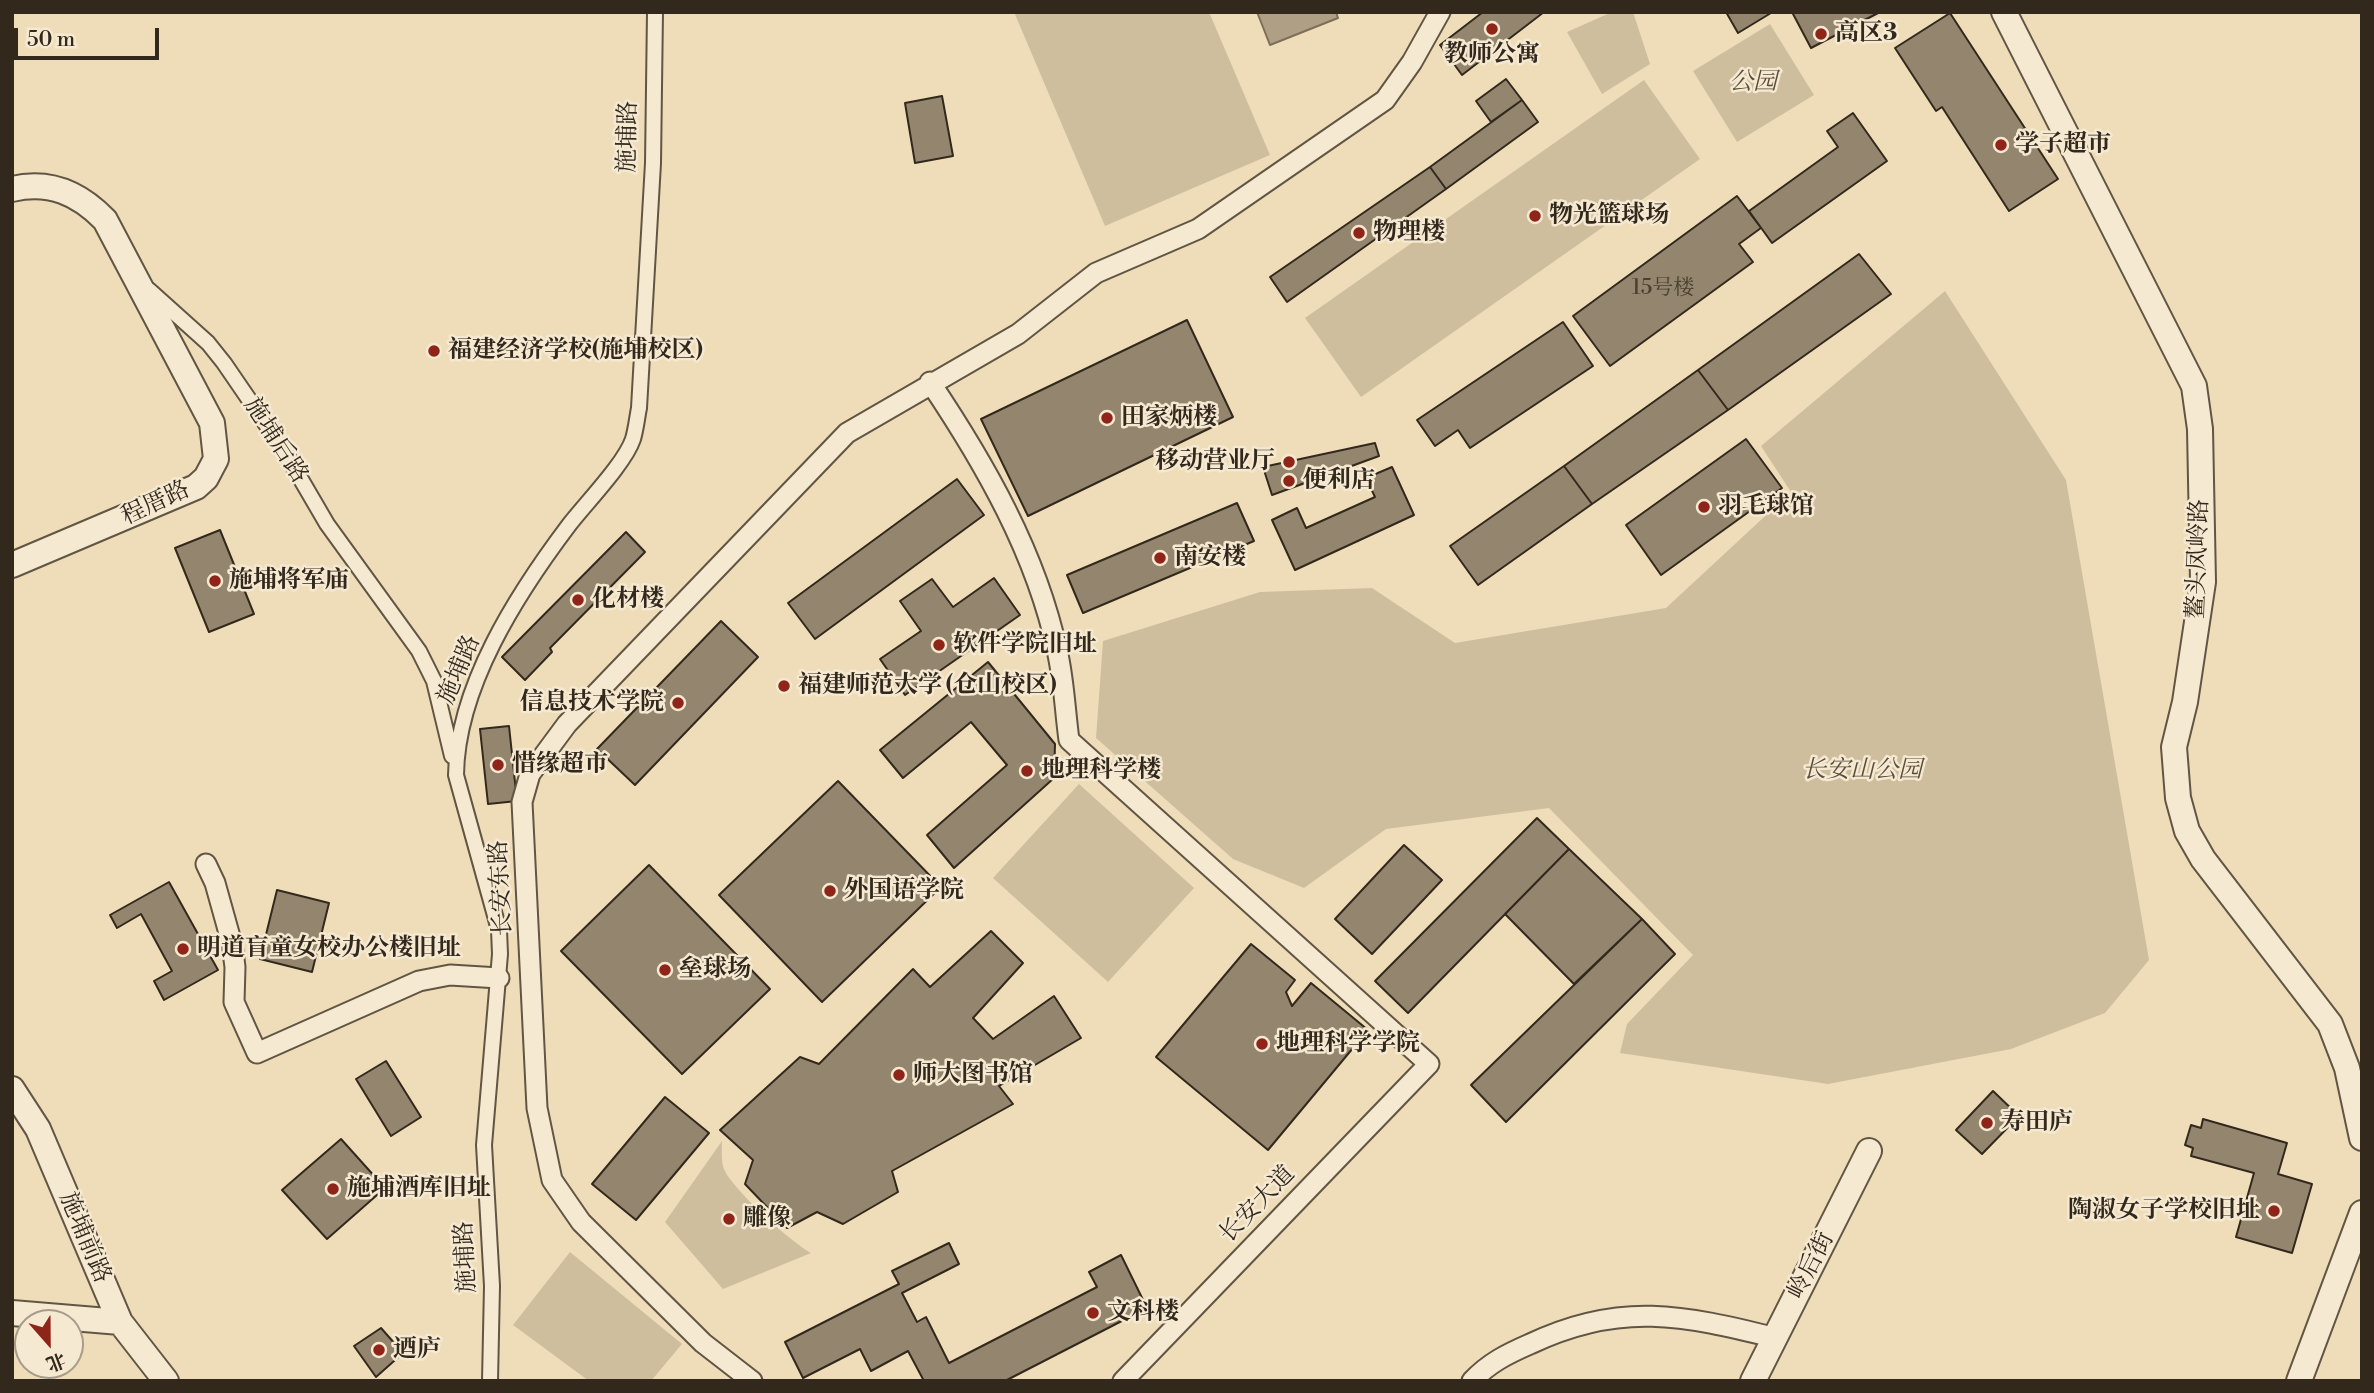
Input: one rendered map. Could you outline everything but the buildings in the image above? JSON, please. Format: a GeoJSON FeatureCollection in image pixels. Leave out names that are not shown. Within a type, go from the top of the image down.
{"type":"FeatureCollection","features":[{"type":"Feature","properties":{"kind":"street","name":"施埔路"},"geometry":{"type":"LineString","coordinates":[[490,1381],[492,1286],[484,1145],[489,1061],[499,978],[499,930],[456,775],[459,734],[482,668],[534,574],[634,438],[639,408],[653,163],[655,12]]}},
{"type":"Feature","properties":{"kind":"street","name":"长安东路"},"geometry":{"type":"LineString","coordinates":[[752,1381],[729,1365],[581,1222],[552,1180],[537,1108],[522,802],[530,774],[567,724],[847,433],[930,382],[1018,334],[1096,273],[1198,229],[1385,100],[1412,62],[1440,12]]}},
{"type":"Feature","properties":{"kind":"street","name":"鳌头凤岭路"},"geometry":{"type":"LineString","coordinates":[[2004,12],[2194,386],[2200,429],[2203,582],[2185,702],[2174,747],[2175,784],[2182,813],[2203,859],[2323,1011],[2341,1051],[2362,1138]]}},
{"type":"Feature","properties":{"kind":"street","name":"施埔后路"},"geometry":{"type":"LineString","coordinates":[[12,189],[38,185],[58,189],[84,201],[105,220],[132,275],[208,343],[224,363],[285,452],[327,524],[419,652],[434,681],[456,775]]}},
{"type":"Feature","properties":{"kind":"street","name":"程厝路"},"geometry":{"type":"LineString","coordinates":[[12,565],[186,493],[206,478],[216,459],[216,438],[206,411],[132,275]]}},
{"type":"Feature","properties":{"kind":"street","name":"长安大道"},"geometry":{"type":"LineString","coordinates":[[930,382],[961,428],[1027,554],[1058,651],[1069,740],[1429,1065],[1123,1381]]}},
{"type":"Feature","properties":{"kind":"street"},"geometry":{"type":"LineString","coordinates":[[206,864],[215,883],[232,944],[236,967],[234,1002],[257,1053],[419,981],[450,975],[499,978]]}},
{"type":"Feature","properties":{"kind":"street","name":"施埔前路"},"geometry":{"type":"LineString","coordinates":[[12,1089],[38,1129],[120,1322],[166,1381]]}},
{"type":"Feature","properties":{"kind":"street","name":"岭后街"},"geometry":{"type":"LineString","coordinates":[[1753,1381],[1869,1151]]}},
{"type":"Feature","properties":{"kind":"street"},"geometry":{"type":"LineString","coordinates":[[2299,1381],[2362,1213]]}},
{"type":"Feature","properties":{"kind":"street"},"geometry":{"type":"LineString","coordinates":[[12,1314],[120,1322]]}},
{"type":"Feature","properties":{"kind":"street"},"geometry":{"type":"LineString","coordinates":[[1472,1381],[1489,1363],[1562,1328],[1628,1314],[1692,1318],[1776,1338]]}},
{"type":"Feature","properties":{"kind":"green space"},"geometry":{"type":"Polygon","coordinates":[[[1014,12],[1209,12],[1270,155],[1105,226],[1014,12]]]}},
{"type":"Feature","properties":{"kind":"green space"},"geometry":{"type":"Polygon","coordinates":[[[1612,12],[1633,12],[1650,64],[1602,94],[1567,32],[1612,12]]]}},
{"type":"Feature","properties":{"kind":"green space","name":"公园"},"geometry":{"type":"Polygon","coordinates":[[[1770,24],[1814,95],[1737,142],[1693,71],[1770,24]]]}},
{"type":"Feature","properties":{"kind":"green space","name":"物光篮球场"},"geometry":{"type":"Polygon","coordinates":[[[1644,80],[1700,159],[1361,397],[1305,318],[1644,80]]]}},
{"type":"Feature","properties":{"kind":"green space","name":"长安山公园"},"geometry":{"type":"Polygon","coordinates":[[[1945,291],[2066,480],[2149,960],[2105,1013],[2011,1049],[1828,1084],[1620,1053],[1627,1024],[1693,955],[1549,808],[1386,829],[1304,888],[1233,859],[1096,738],[1103,641],[1260,592],[1372,588],[1455,643],[1666,608],[1791,492],[1761,446],[1945,291]]]}},
{"type":"Feature","properties":{"kind":"green space"},"geometry":{"type":"Polygon","coordinates":[[[1079,784],[1194,888],[1108,982],[993,878],[1079,784]]]}},
{"type":"Feature","properties":{"kind":"green space"},"geometry":{"type":"Polygon","coordinates":[[[722,1141],[723,1166],[729,1178],[763,1214],[811,1253],[723,1289],[665,1222],[722,1141]]]}},
{"type":"Feature","properties":{"kind":"green space"},"geometry":{"type":"Polygon","coordinates":[[[570,1252],[682,1344],[651,1381],[589,1381],[513,1325],[570,1252]]]}},
{"type":"Feature","properties":{"kind":"shaded area"},"geometry":{"type":"Polygon","coordinates":[[[1257,12],[1336,12],[1338,18],[1270,45],[1257,12]]]}},
{"type":"Feature","properties":{"kind":"place","name":"教师公寓"},"geometry":{"type":"Point","coordinates":[1492,29]}},
{"type":"Feature","properties":{"kind":"place","name":"高区3"},"geometry":{"type":"Point","coordinates":[1821,34]}},
{"type":"Feature","properties":{"kind":"place","name":"学子超市"},"geometry":{"type":"Point","coordinates":[2001,145]}},
{"type":"Feature","properties":{"kind":"place","name":"物光篮球场"},"geometry":{"type":"Point","coordinates":[1535,216]}},
{"type":"Feature","properties":{"kind":"place","name":"物理楼"},"geometry":{"type":"Point","coordinates":[1359,233]}},
{"type":"Feature","properties":{"kind":"place","name":"福建经济学校(施埔校区)"},"geometry":{"type":"Point","coordinates":[434,351]}},
{"type":"Feature","properties":{"kind":"place","name":"田家炳楼"},"geometry":{"type":"Point","coordinates":[1107,418]}},
{"type":"Feature","properties":{"kind":"place","name":"移动营业厅"},"geometry":{"type":"Point","coordinates":[1289,462]}},
{"type":"Feature","properties":{"kind":"place","name":"便利店"},"geometry":{"type":"Point","coordinates":[1289,481]}},
{"type":"Feature","properties":{"kind":"place","name":"羽毛球馆"},"geometry":{"type":"Point","coordinates":[1704,507]}},
{"type":"Feature","properties":{"kind":"place","name":"南安楼"},"geometry":{"type":"Point","coordinates":[1160,558]}},
{"type":"Feature","properties":{"kind":"place","name":"施埔将军庙"},"geometry":{"type":"Point","coordinates":[215,581]}},
{"type":"Feature","properties":{"kind":"place","name":"化材楼"},"geometry":{"type":"Point","coordinates":[578,600]}},
{"type":"Feature","properties":{"kind":"place","name":"软件学院旧址"},"geometry":{"type":"Point","coordinates":[939,645]}},
{"type":"Feature","properties":{"kind":"place","name":"福建师范大学 (仓山校区)"},"geometry":{"type":"Point","coordinates":[784,686]}},
{"type":"Feature","properties":{"kind":"place","name":"信息技术学院"},"geometry":{"type":"Point","coordinates":[678,703]}},
{"type":"Feature","properties":{"kind":"place","name":"惜缘超市"},"geometry":{"type":"Point","coordinates":[498,765]}},
{"type":"Feature","properties":{"kind":"place","name":"地理科学楼"},"geometry":{"type":"Point","coordinates":[1027,771]}},
{"type":"Feature","properties":{"kind":"place","name":"外国语学院"},"geometry":{"type":"Point","coordinates":[830,891]}},
{"type":"Feature","properties":{"kind":"place","name":"明道盲童女校办公楼旧址"},"geometry":{"type":"Point","coordinates":[183,949]}},
{"type":"Feature","properties":{"kind":"place","name":"垒球场"},"geometry":{"type":"Point","coordinates":[665,970]}},
{"type":"Feature","properties":{"kind":"place","name":"地理科学学院"},"geometry":{"type":"Point","coordinates":[1262,1044]}},
{"type":"Feature","properties":{"kind":"place","name":"师大图书馆"},"geometry":{"type":"Point","coordinates":[899,1075]}},
{"type":"Feature","properties":{"kind":"place","name":"寿田庐"},"geometry":{"type":"Point","coordinates":[1987,1123]}},
{"type":"Feature","properties":{"kind":"place","name":"施埔酒库旧址"},"geometry":{"type":"Point","coordinates":[333,1189]}},
{"type":"Feature","properties":{"kind":"place","name":"陶淑女子学校旧址"},"geometry":{"type":"Point","coordinates":[2274,1211]}},
{"type":"Feature","properties":{"kind":"place","name":"雕像"},"geometry":{"type":"Point","coordinates":[729,1219]}},
{"type":"Feature","properties":{"kind":"place","name":"文科楼"},"geometry":{"type":"Point","coordinates":[1093,1313]}},
{"type":"Feature","properties":{"kind":"place","name":"迺庐"},"geometry":{"type":"Point","coordinates":[379,1350]}}]}
